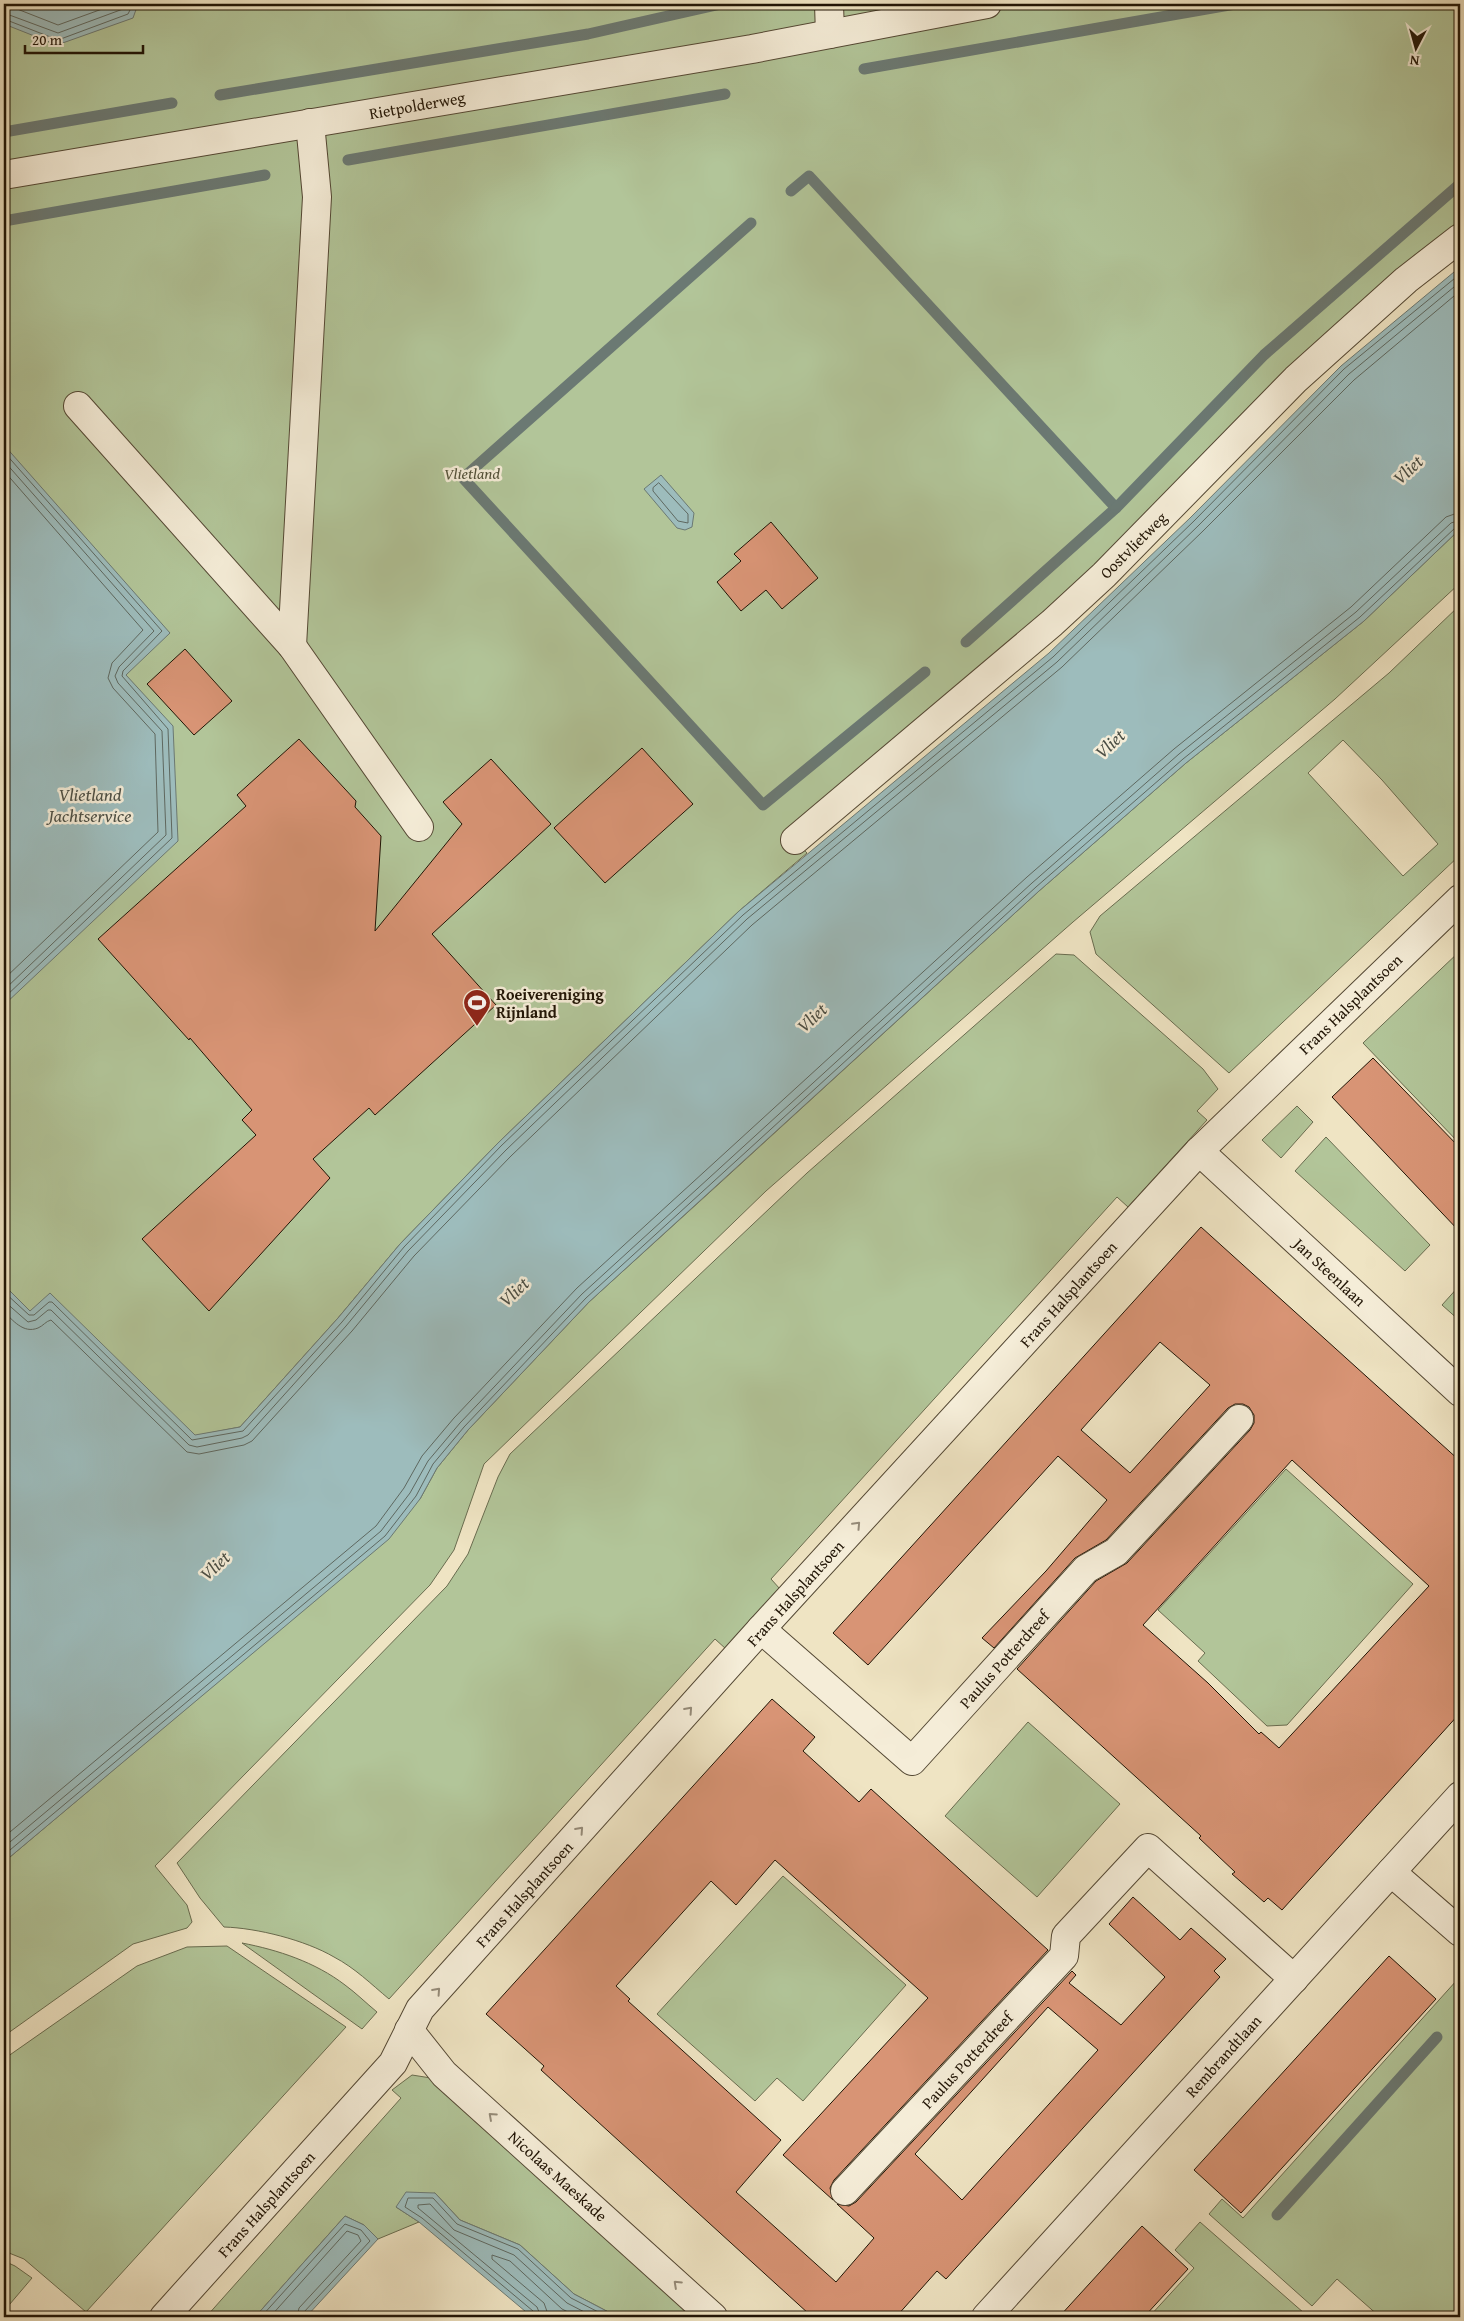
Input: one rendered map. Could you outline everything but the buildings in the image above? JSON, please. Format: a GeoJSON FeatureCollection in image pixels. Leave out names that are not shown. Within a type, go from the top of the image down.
{"type":"FeatureCollection","features":[{"type":"Feature","properties":{"kind":"street"},"geometry":{"type":"LineString","coordinates":[[829,4],[830,34]]}},
{"type":"Feature","properties":{"kind":"street","name":"Rietpolderweg"},"geometry":{"type":"LineString","coordinates":[[4,175],[830,34],[987,4]]}},
{"type":"Feature","properties":{"kind":"street"},"geometry":{"type":"LineString","coordinates":[[292,646],[317,197],[310,123]]}},
{"type":"Feature","properties":{"kind":"street","name":"Oostvlietweg"},"geometry":{"type":"LineString","coordinates":[[795,840],[1052,623],[1104,575],[1296,379],[1406,280],[1460,238]]}},
{"type":"Feature","properties":{"kind":"street"},"geometry":{"type":"LineString","coordinates":[[78,406],[292,646],[419,827]]}},
{"type":"Feature","properties":{"kind":"street","name":"Frans Halsplantsoen"},"geometry":{"type":"LineString","coordinates":[[164,2317],[393,2063],[420,2009],[761,1629],[1199,1151],[1460,898]]}},
{"type":"Feature","properties":{"kind":"street","name":"Jan Steenlaan"},"geometry":{"type":"LineString","coordinates":[[1199,1151],[1460,1392]]}},
{"type":"Feature","properties":{"kind":"street","name":"Paulus Potterdreef"},"geometry":{"type":"LineString","coordinates":[[761,1629],[912,1762],[1086,1569],[1116,1552],[1239,1419]]}},
{"type":"Feature","properties":{"kind":"street","name":"Rembrandtlaan"},"geometry":{"type":"LineString","coordinates":[[986,2317],[1460,1796]]}},
{"type":"Feature","properties":{"kind":"street","name":"Paulus Potterdreef"},"geometry":{"type":"LineString","coordinates":[[845,2191],[1064,1956],[1066,1936],[1148,1848],[1294,1979]]}},
{"type":"Feature","properties":{"kind":"street"},"geometry":{"type":"LineString","coordinates":[[1391,1872],[1460,1932]]}},
{"type":"Feature","properties":{"kind":"street","name":"Nicolaas Maeskade"},"geometry":{"type":"LineString","coordinates":[[409,2030],[444,2074],[713,2317]]}},
{"type":"Feature","properties":{"kind":"green space","name":"Vlietland"},"geometry":{"type":"Polygon","coordinates":[[[4,4],[1460,4],[1460,231],[1047,617],[788,833],[807,853],[739,911],[498,1143],[400,1244],[338,1318],[240,1427],[199,1435],[4,1583],[4,4]]]}},
{"type":"Feature","properties":{"kind":"green space"},"geometry":{"type":"Polygon","coordinates":[[[1460,529],[1460,583],[1335,699],[1073,922],[766,1191],[484,1464],[454,1550],[430,1585],[155,1866],[187,1905],[192,1922],[187,1928],[133,1944],[4,2036],[4,1862],[302,1611],[420,1499],[437,1468],[468,1430],[589,1302],[1039,891],[1186,763],[1364,621],[1460,529]]]}},
{"type":"Feature","properties":{"kind":"green space"},"geometry":{"type":"Polygon","coordinates":[[[1460,605],[1460,855],[1229,1073],[1096,954],[1090,932],[1100,916],[1389,673],[1460,605]],[[1343,740],[1308,773],[1403,876],[1438,844],[1382,780],[1343,740]]]}},
{"type":"Feature","properties":{"kind":"green space"},"geometry":{"type":"Polygon","coordinates":[[[1460,951],[1460,1144],[1363,1043],[1460,951]]]}},
{"type":"Feature","properties":{"kind":"green space"},"geometry":{"type":"Polygon","coordinates":[[[1056,954],[1074,955],[1203,1069],[1218,1089],[1197,1111],[1207,1120],[1128,1207],[1117,1197],[771,1579],[780,1589],[726,1649],[715,1639],[389,1999],[363,1976],[342,1961],[309,1945],[266,1932],[224,1927],[200,1898],[177,1863],[447,1586],[468,1554],[498,1477],[510,1454],[807,1173],[1056,954]]]}},
{"type":"Feature","properties":{"kind":"green space"},"geometry":{"type":"Polygon","coordinates":[[[1297,1106],[1313,1122],[1281,1158],[1262,1140],[1297,1106]]]}},
{"type":"Feature","properties":{"kind":"green space"},"geometry":{"type":"Polygon","coordinates":[[[1326,1137],[1430,1245],[1405,1271],[1295,1171],[1326,1137]]]}},
{"type":"Feature","properties":{"kind":"green space"},"geometry":{"type":"Polygon","coordinates":[[[1460,1285],[1460,1321],[1442,1305],[1460,1285]]]}},
{"type":"Feature","properties":{"kind":"green space"},"geometry":{"type":"Polygon","coordinates":[[[1286,1469],[1413,1584],[1287,1725],[1267,1726],[1198,1661],[1205,1653],[1158,1610],[1286,1469]]]}},
{"type":"Feature","properties":{"kind":"green space"},"geometry":{"type":"Polygon","coordinates":[[[1028,1722],[1120,1804],[1037,1897],[945,1816],[1028,1722]]]}},
{"type":"Feature","properties":{"kind":"green space"},"geometry":{"type":"Polygon","coordinates":[[[783,1876],[906,1985],[803,2101],[777,2078],[755,2101],[657,2014],[783,1876]]]}},
{"type":"Feature","properties":{"kind":"green space"},"geometry":{"type":"Polygon","coordinates":[[[242,1943],[269,1949],[309,1963],[349,1988],[377,2012],[362,2029],[242,1943]]]}},
{"type":"Feature","properties":{"kind":"green space"},"geometry":{"type":"Polygon","coordinates":[[[227,1946],[346,2027],[86,2312],[24,2259],[4,2251],[4,2059],[137,1966],[187,1947],[227,1946]]]}},
{"type":"Feature","properties":{"kind":"green space"},"geometry":{"type":"Polygon","coordinates":[[[1457,1980],[1460,1983],[1460,2317],[1380,2317],[1337,2279],[1312,2306],[1209,2214],[1222,2199],[1243,2218],[1457,1980]]]}},
{"type":"Feature","properties":{"kind":"green space"},"geometry":{"type":"Polygon","coordinates":[[[412,2075],[431,2078],[693,2317],[618,2317],[574,2294],[520,2245],[460,2220],[435,2193],[396,2207],[419,2222],[378,2239],[364,2225],[345,2216],[255,2317],[206,2317],[401,2098],[392,2090],[412,2075]]]}},
{"type":"Feature","properties":{"kind":"green space"},"geometry":{"type":"Polygon","coordinates":[[[1200,2222],[1304,2313],[1300,2317],[1149,2317],[1194,2268],[1175,2250],[1200,2222]]]}},
{"type":"Feature","properties":{"kind":"green space"},"geometry":{"type":"Polygon","coordinates":[[[4,2261],[32,2278],[4,2311],[4,2261]]]}},
{"type":"Feature","properties":{"kind":"water"},"geometry":{"type":"Polygon","coordinates":[[[4,4],[138,4],[133,18],[57,45],[4,24],[4,4]]]}},
{"type":"Feature","properties":{"kind":"water","name":"Vliet"},"geometry":{"type":"Polygon","coordinates":[[[1460,267],[1460,529],[1364,621],[1186,763],[1039,891],[589,1302],[468,1430],[437,1468],[420,1499],[389,1539],[4,1862],[4,1285],[30,1311],[50,1293],[195,1435],[240,1427],[338,1318],[400,1244],[498,1143],[739,911],[1049,653],[1190,518],[1341,366],[1460,267]]]}},
{"type":"Feature","properties":{"kind":"water","name":"Vlietland Jachtservice"},"geometry":{"type":"Polygon","coordinates":[[[4,445],[170,633],[126,675],[173,726],[178,841],[4,1005],[4,445]]]}},
{"type":"Feature","properties":{"kind":"water"},"geometry":{"type":"Polygon","coordinates":[[[661,475],[694,513],[692,527],[685,530],[677,528],[644,489],[661,475]]]}},
{"type":"Feature","properties":{"kind":"water"},"geometry":{"type":"Polygon","coordinates":[[[406,2192],[435,2193],[460,2220],[520,2245],[574,2294],[618,2317],[532,2317],[419,2222],[396,2207],[406,2192]]]}},
{"type":"Feature","properties":{"kind":"water"},"geometry":{"type":"Polygon","coordinates":[[[345,2216],[364,2225],[378,2239],[306,2317],[255,2317],[345,2216]]]}},
{"type":"Feature","properties":{"kind":"waterway"},"geometry":{"type":"LineString","coordinates":[[220,95],[588,34],[721,4]]}},
{"type":"Feature","properties":{"kind":"waterway"},"geometry":{"type":"LineString","coordinates":[[864,69],[1235,4]]}},
{"type":"Feature","properties":{"kind":"waterway"},"geometry":{"type":"LineString","coordinates":[[348,160],[725,94]]}},
{"type":"Feature","properties":{"kind":"waterway"},"geometry":{"type":"LineString","coordinates":[[4,132],[172,103]]}},
{"type":"Feature","properties":{"kind":"waterway"},"geometry":{"type":"LineString","coordinates":[[4,221],[265,175]]}},
{"type":"Feature","properties":{"kind":"waterway"},"geometry":{"type":"LineString","coordinates":[[791,191],[809,176],[1116,508],[966,642]]}},
{"type":"Feature","properties":{"kind":"waterway"},"geometry":{"type":"LineString","coordinates":[[1116,508],[1264,355],[1460,184]]}},
{"type":"Feature","properties":{"kind":"waterway"},"geometry":{"type":"LineString","coordinates":[[751,223],[463,478],[763,805],[925,672]]}},
{"type":"Feature","properties":{"kind":"waterway"},"geometry":{"type":"LineString","coordinates":[[1277,2215],[1437,2037]]}},
{"type":"Feature","properties":{"kind":"place","name":"Roeivereniging Rijnland"},"geometry":{"type":"Point","coordinates":[477,1027]}}]}
